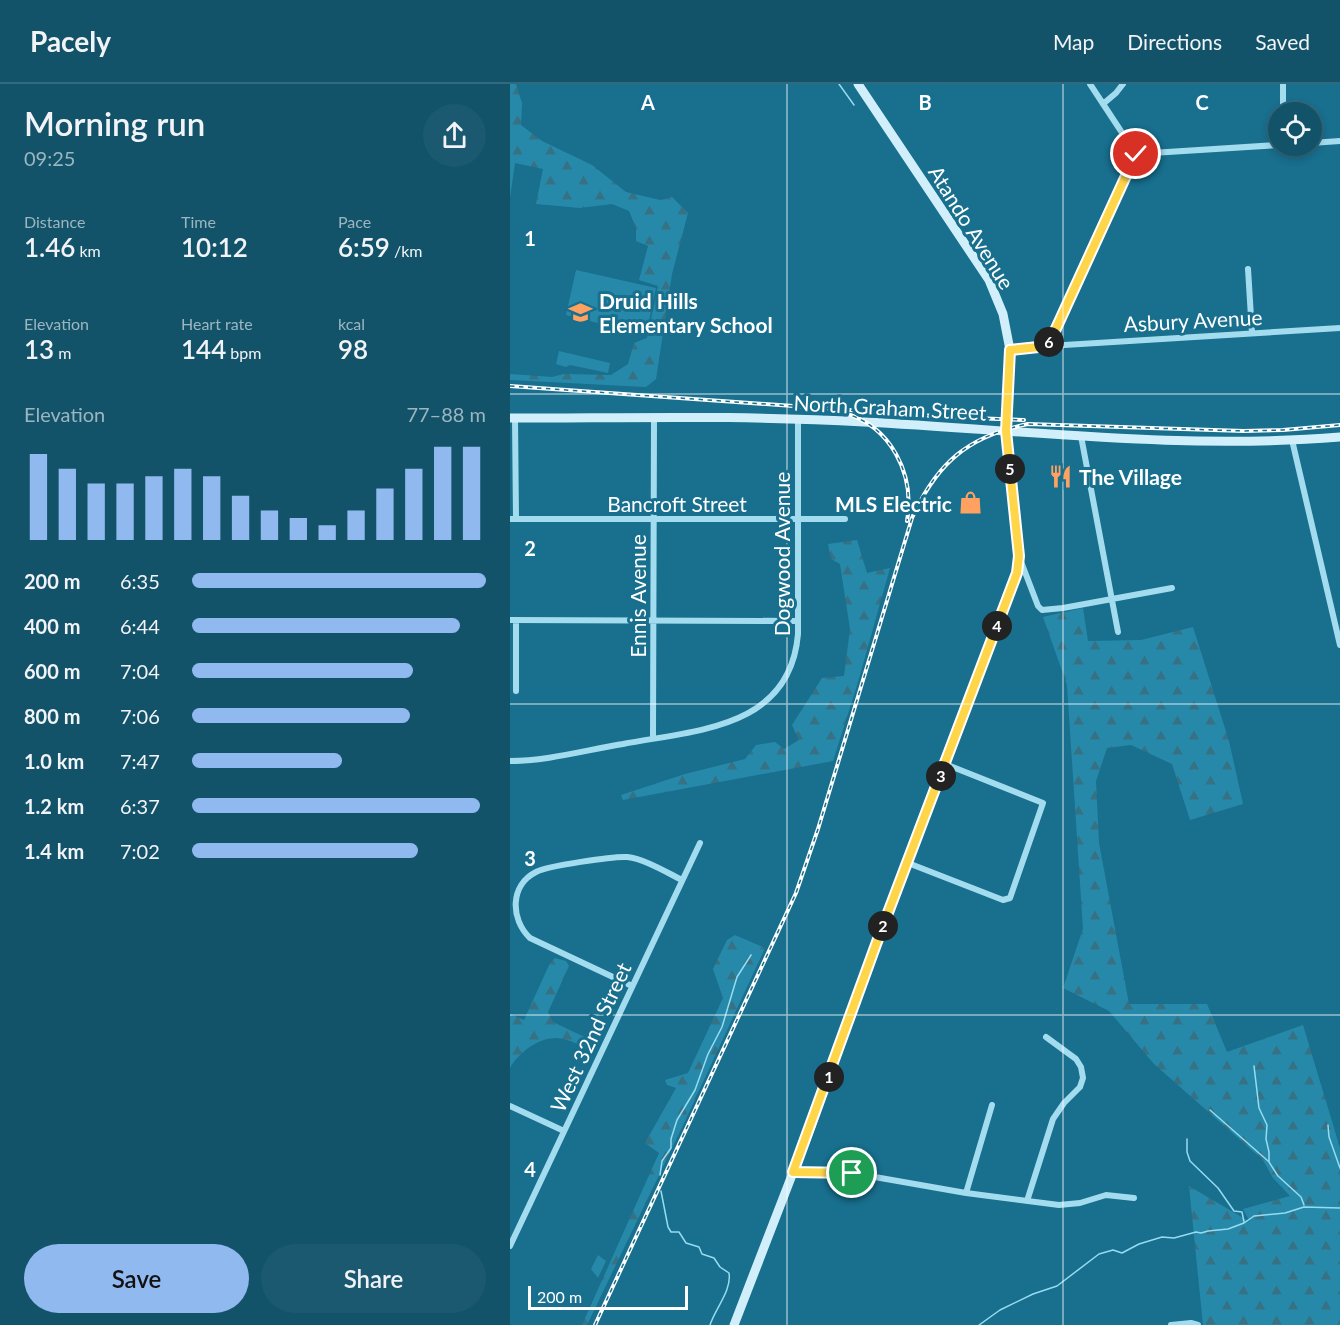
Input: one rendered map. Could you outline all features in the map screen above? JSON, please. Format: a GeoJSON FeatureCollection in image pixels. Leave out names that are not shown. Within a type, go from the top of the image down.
{"type":"FeatureCollection","features":[{"type":"Feature","properties":{"kind":"main road","name":"Atando Avenue"},"geometry":{"type":"LineString","coordinates":[[734,1325],[1017,573],[1019,556],[1006,431],[1010,350],[1002,314],[989,280],[858,84]]}},
{"type":"Feature","properties":{"kind":"main road","name":"North Graham Street"},"geometry":{"type":"LineString","coordinates":[[513,418],[798,419],[1205,441],[1340,437]]}},
{"type":"Feature","properties":{"kind":"street"},"geometry":{"type":"LineString","coordinates":[[1090,84],[1136,154]]}},
{"type":"Feature","properties":{"kind":"street"},"geometry":{"type":"LineString","coordinates":[[1103,104],[1123,84]]}},
{"type":"Feature","properties":{"kind":"street"},"geometry":{"type":"LineString","coordinates":[[1283,84],[1283,102]]}},
{"type":"Feature","properties":{"kind":"street"},"geometry":{"type":"LineString","coordinates":[[1322,142],[1340,141]]}},
{"type":"Feature","properties":{"kind":"street"},"geometry":{"type":"LineString","coordinates":[[1136,154],[1268,146]]}},
{"type":"Feature","properties":{"kind":"street"},"geometry":{"type":"LineString","coordinates":[[1048,346],[1136,154]]}},
{"type":"Feature","properties":{"kind":"street"},"geometry":{"type":"LineString","coordinates":[[1248,269],[1252,333]]}},
{"type":"Feature","properties":{"kind":"street","name":"Asbury Avenue"},"geometry":{"type":"LineString","coordinates":[[1010,350],[1340,328]]}},
{"type":"Feature","properties":{"kind":"street"},"geometry":{"type":"LineString","coordinates":[[513,418],[513,519]]}},
{"type":"Feature","properties":{"kind":"street","name":"Ennis Avenue"},"geometry":{"type":"LineString","coordinates":[[653,738],[654,418]]}},
{"type":"Feature","properties":{"kind":"street","name":"Dogwood Avenue"},"geometry":{"type":"LineString","coordinates":[[510,761],[528,760],[707,729],[747,715],[770,699],[783,683],[793,663],[797,646],[798,419]]}},
{"type":"Feature","properties":{"kind":"street"},"geometry":{"type":"LineString","coordinates":[[1081,436],[1118,632]]}},
{"type":"Feature","properties":{"kind":"street"},"geometry":{"type":"LineString","coordinates":[[1292,440],[1340,645]]}},
{"type":"Feature","properties":{"kind":"street","name":"Bancroft Street"},"geometry":{"type":"LineString","coordinates":[[513,519],[845,519]]}},
{"type":"Feature","properties":{"kind":"street"},"geometry":{"type":"LineString","coordinates":[[1019,556],[1038,606],[1042,610],[1172,588]]}},
{"type":"Feature","properties":{"kind":"street"},"geometry":{"type":"LineString","coordinates":[[516,691],[513,620],[798,621]]}},
{"type":"Feature","properties":{"kind":"street"},"geometry":{"type":"LineString","coordinates":[[908,863],[1007,900],[1043,803],[945,764]]}},
{"type":"Feature","properties":{"kind":"street","name":"West 32nd Street"},"geometry":{"type":"LineString","coordinates":[[510,1246],[700,843]]}},
{"type":"Feature","properties":{"kind":"street"},"geometry":{"type":"LineString","coordinates":[[632,986],[530,938],[521,927],[515,912],[519,888],[531,875],[543,869],[620,857],[637,859],[682,880]]}},
{"type":"Feature","properties":{"kind":"street"},"geometry":{"type":"LineString","coordinates":[[1027,1202],[1053,1119],[1064,1103],[1080,1088],[1083,1078],[1081,1067],[1076,1059],[1046,1037]]}},
{"type":"Feature","properties":{"kind":"street"},"geometry":{"type":"LineString","coordinates":[[510,1106],[564,1131]]}},
{"type":"Feature","properties":{"kind":"street"},"geometry":{"type":"LineString","coordinates":[[966,1193],[992,1106]]}},
{"type":"Feature","properties":{"kind":"street"},"geometry":{"type":"LineString","coordinates":[[793,1172],[852,1173],[1027,1202],[1069,1205],[1099,1196],[1134,1198]]}},
{"type":"Feature","properties":{"kind":"street"},"geometry":{"type":"LineString","coordinates":[[1172,1325],[1191,1323],[1198,1325]]}},
{"type":"Feature","properties":{"kind":"green space"},"geometry":{"type":"Polygon","coordinates":[[[510,84],[516,84],[522,103],[521,125],[542,141],[592,165],[626,192],[660,200],[672,197],[688,213],[672,274],[656,379],[646,387],[510,380],[510,374],[552,377],[564,374],[611,375],[628,364],[634,343],[647,338],[658,286],[639,280],[648,246],[636,241],[636,228],[629,211],[612,204],[580,208],[536,204],[543,169],[515,163],[510,198],[510,84]]]}},
{"type":"Feature","properties":{"kind":"green space"},"geometry":{"type":"Polygon","coordinates":[[[576,270],[656,288],[646,335],[566,315],[576,270]]]}},
{"type":"Feature","properties":{"kind":"green space"},"geometry":{"type":"Polygon","coordinates":[[[559,351],[610,363],[608,373],[556,364],[559,351]]]}},
{"type":"Feature","properties":{"kind":"green space"},"geometry":{"type":"Polygon","coordinates":[[[857,540],[867,573],[890,568],[833,761],[623,800],[621,795],[685,774],[745,759],[756,745],[775,742],[784,749],[799,740],[792,725],[822,678],[844,676],[850,629],[840,564],[831,559],[828,544],[857,540]]]}},
{"type":"Feature","properties":{"kind":"green space"},"geometry":{"type":"Polygon","coordinates":[[[1083,608],[1088,641],[1141,640],[1193,627],[1229,741],[1243,804],[1190,820],[1172,764],[1131,745],[1107,748],[1096,781],[1099,843],[1129,1004],[1207,1004],[1227,1052],[1303,1025],[1340,1148],[1340,1325],[1203,1325],[1189,1186],[1250,1222],[1243,1209],[1290,1196],[1273,1178],[1263,1160],[1154,1064],[1109,1011],[1063,988],[1083,929],[1067,685],[1043,617],[1083,608]]]}},
{"type":"Feature","properties":{"kind":"green space"},"geometry":{"type":"Polygon","coordinates":[[[735,935],[765,948],[587,1325],[582,1325],[659,1153],[645,1143],[676,1088],[667,1085],[665,1080],[688,1073],[723,998],[713,969],[727,940],[735,935]]]}},
{"type":"Feature","properties":{"kind":"green space"},"geometry":{"type":"Polygon","coordinates":[[[555,958],[566,961],[569,966],[548,1012],[553,1022],[597,1043],[598,1048],[594,1052],[567,1040],[550,1038],[530,1047],[510,1068],[510,1014],[524,1020],[550,963],[555,958]]]}},
{"type":"Feature","properties":{"kind":"green space"},"geometry":{"type":"Polygon","coordinates":[[[598,1255],[606,1261],[598,1278],[591,1269],[598,1255]]]}},
{"type":"Feature","properties":{"kind":"waterway"},"geometry":{"type":"LineString","coordinates":[[839,84],[854,105]]}},
{"type":"Feature","properties":{"kind":"waterway"},"geometry":{"type":"LineString","coordinates":[[660,1175],[662,1161],[671,1148],[671,1139],[677,1120],[695,1090],[708,1054],[722,1027],[737,977],[751,955]]}},
{"type":"Feature","properties":{"kind":"waterway"},"geometry":{"type":"LineString","coordinates":[[1254,1066],[1259,1108],[1267,1125],[1269,1162],[1278,1176],[1301,1197],[1304,1205]]}},
{"type":"Feature","properties":{"kind":"waterway"},"geometry":{"type":"LineString","coordinates":[[1210,1110],[1268,1161]]}},
{"type":"Feature","properties":{"kind":"waterway"},"geometry":{"type":"LineString","coordinates":[[1328,1125],[1329,1137],[1340,1168]]}},
{"type":"Feature","properties":{"kind":"waterway"},"geometry":{"type":"LineString","coordinates":[[1187,1139],[1190,1161],[1218,1188],[1234,1211],[1242,1212],[1244,1222]]}},
{"type":"Feature","properties":{"kind":"waterway"},"geometry":{"type":"LineString","coordinates":[[661,1191],[671,1232],[679,1232],[686,1243],[699,1247],[702,1254],[714,1258],[720,1267],[729,1273],[726,1293],[710,1325]]}},
{"type":"Feature","properties":{"kind":"waterway"},"geometry":{"type":"LineString","coordinates":[[979,1325],[1000,1310],[1033,1294],[1057,1286],[1099,1254],[1113,1250],[1122,1253],[1139,1244],[1162,1237],[1174,1238],[1196,1232],[1228,1229],[1254,1216],[1285,1213],[1304,1207],[1340,1208]]}},
{"type":"Feature","properties":{"kind":"railway"},"geometry":{"type":"LineString","coordinates":[[510,386],[948,417],[1024,420]]}},
{"type":"Feature","properties":{"kind":"railway"},"geometry":{"type":"LineString","coordinates":[[844,413],[861,419],[875,429],[887,440],[896,454],[907,486],[909,503],[907,521]]}},
{"type":"Feature","properties":{"kind":"railway"},"geometry":{"type":"LineString","coordinates":[[595,1325],[796,893],[818,829],[912,518],[932,482],[944,467],[957,455],[988,436],[1028,424],[1244,431],[1340,425]]}},
{"type":"Feature","properties":{"kind":"place","name":"Druid Hills Elementary School"},"geometry":{"type":"Point","coordinates":[581,312]}},
{"type":"Feature","properties":{"kind":"place","name":"The Village"},"geometry":{"type":"Point","coordinates":[1061,476]}},
{"type":"Feature","properties":{"kind":"place","name":"MLS Electric"},"geometry":{"type":"Point","coordinates":[970,503]}},
{"type":"Feature","properties":{"kind":"route"},"geometry":{"type":"LineString","coordinates":[[852,1173],[793,1172],[878,939],[1017,573],[1019,556],[1006,431],[1010,350],[1048,346],[1136,154]]}}]}
